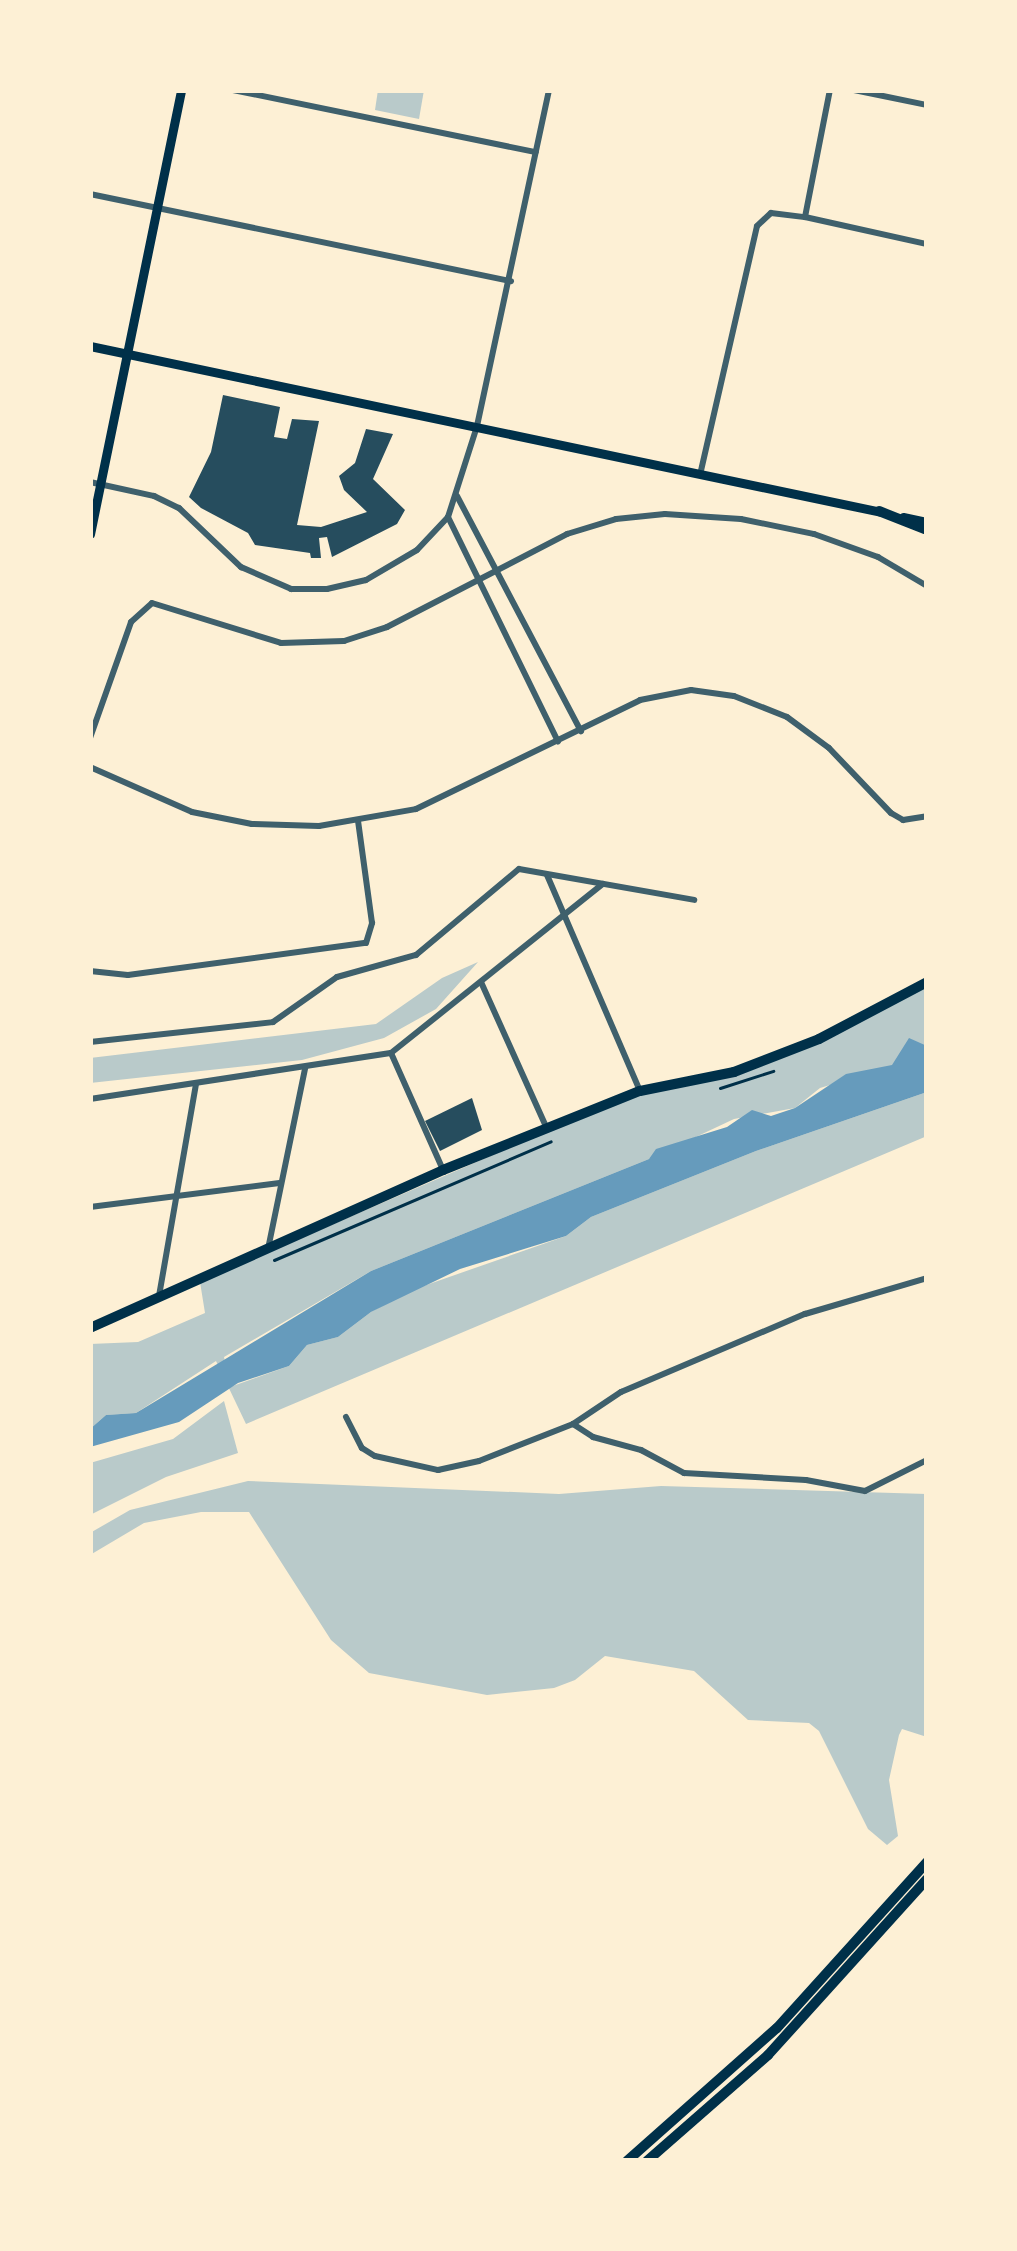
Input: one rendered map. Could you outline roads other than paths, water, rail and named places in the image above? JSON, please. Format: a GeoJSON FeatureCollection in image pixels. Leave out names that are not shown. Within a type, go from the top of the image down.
{"type":"FeatureCollection","features":[{"type":"Feature","properties":{"kind":"main road"},"geometry":{"type":"LineString","coordinates":[[90,534],[95,483],[181,90]]}},
{"type":"Feature","properties":{"kind":"main road"},"geometry":{"type":"LineString","coordinates":[[90,346],[878,511],[927,526]]}},
{"type":"Feature","properties":{"kind":"main road"},"geometry":{"type":"LineString","coordinates":[[90,1328],[266,1258],[443,1170],[640,1091],[734,1072],[835,1031],[927,982]]}},
{"type":"Feature","properties":{"kind":"main road"},"geometry":{"type":"LineString","coordinates":[[627,2161],[777,2028],[927,1862]]}},
{"type":"Feature","properties":{"kind":"main road"},"geometry":{"type":"LineString","coordinates":[[647,2161],[768,2055],[927,1879]]}},
{"type":"Feature","properties":{"kind":"street"},"geometry":{"type":"LineString","coordinates":[[233,90],[536,152]]}},
{"type":"Feature","properties":{"kind":"street"},"geometry":{"type":"LineString","coordinates":[[95,483],[179,508],[241,567],[291,589],[345,586],[383,573],[417,550],[448,517],[457,496],[511,281],[549,90]]}},
{"type":"Feature","properties":{"kind":"street"},"geometry":{"type":"LineString","coordinates":[[805,217],[830,90]]}},
{"type":"Feature","properties":{"kind":"street"},"geometry":{"type":"LineString","coordinates":[[854,90],[927,105]]}},
{"type":"Feature","properties":{"kind":"street"},"geometry":{"type":"LineString","coordinates":[[90,194],[511,281]]}},
{"type":"Feature","properties":{"kind":"street"},"geometry":{"type":"LineString","coordinates":[[700,475],[760,218],[778,212],[927,244]]}},
{"type":"Feature","properties":{"kind":"street"},"geometry":{"type":"LineString","coordinates":[[457,496],[581,730]]}},
{"type":"Feature","properties":{"kind":"street"},"geometry":{"type":"LineString","coordinates":[[90,738],[131,622],[146,605],[163,604],[281,643],[323,645],[387,627],[592,525],[693,514],[814,534],[878,557],[927,586]]}},
{"type":"Feature","properties":{"kind":"street"},"geometry":{"type":"LineString","coordinates":[[448,517],[558,742]]}},
{"type":"Feature","properties":{"kind":"street"},"geometry":{"type":"LineString","coordinates":[[90,767],[170,804],[220,819],[287,827],[358,821],[416,809],[658,695],[691,690],[761,704],[812,733],[891,813],[903,820],[927,816]]}},
{"type":"Feature","properties":{"kind":"street"},"geometry":{"type":"LineString","coordinates":[[90,971],[128,975],[366,943],[372,923],[358,821]]}},
{"type":"Feature","properties":{"kind":"street"},"geometry":{"type":"LineString","coordinates":[[90,1042],[273,1022],[337,977],[416,955],[510,872],[694,900]]}},
{"type":"Feature","properties":{"kind":"street"},"geometry":{"type":"LineString","coordinates":[[548,875],[640,1091]]}},
{"type":"Feature","properties":{"kind":"street"},"geometry":{"type":"LineString","coordinates":[[90,1099],[391,1053],[603,884]]}},
{"type":"Feature","properties":{"kind":"street"},"geometry":{"type":"LineString","coordinates":[[481,982],[547,1129]]}},
{"type":"Feature","properties":{"kind":"street"},"geometry":{"type":"LineString","coordinates":[[391,1053],[443,1170]]}},
{"type":"Feature","properties":{"kind":"street"},"geometry":{"type":"LineString","coordinates":[[266,1258],[305,1068]]}},
{"type":"Feature","properties":{"kind":"street"},"geometry":{"type":"LineString","coordinates":[[158,1300],[196,1085]]}},
{"type":"Feature","properties":{"kind":"street"},"geometry":{"type":"LineString","coordinates":[[90,1207],[279,1183]]}},
{"type":"Feature","properties":{"kind":"street"},"geometry":{"type":"LineString","coordinates":[[346,1417],[362,1448],[374,1456],[438,1470],[479,1461],[573,1424],[622,1392],[805,1313],[927,1278]]}},
{"type":"Feature","properties":{"kind":"street"},"geometry":{"type":"LineString","coordinates":[[573,1424],[593,1437],[641,1450],[684,1473],[806,1480],[865,1491],[927,1460]]}},
{"type":"Feature","properties":{"kind":"water"},"geometry":{"type":"Polygon","coordinates":[[[909,1038],[927,1046],[927,1092],[756,1151],[591,1217],[566,1236],[460,1269],[371,1312],[338,1337],[307,1345],[289,1366],[238,1383],[179,1422],[90,1447],[90,1429],[106,1415],[136,1413],[371,1271],[649,1159],[656,1149],[727,1127],[752,1110],[771,1116],[795,1108],[846,1074],[892,1065],[909,1038]]]}}]}
